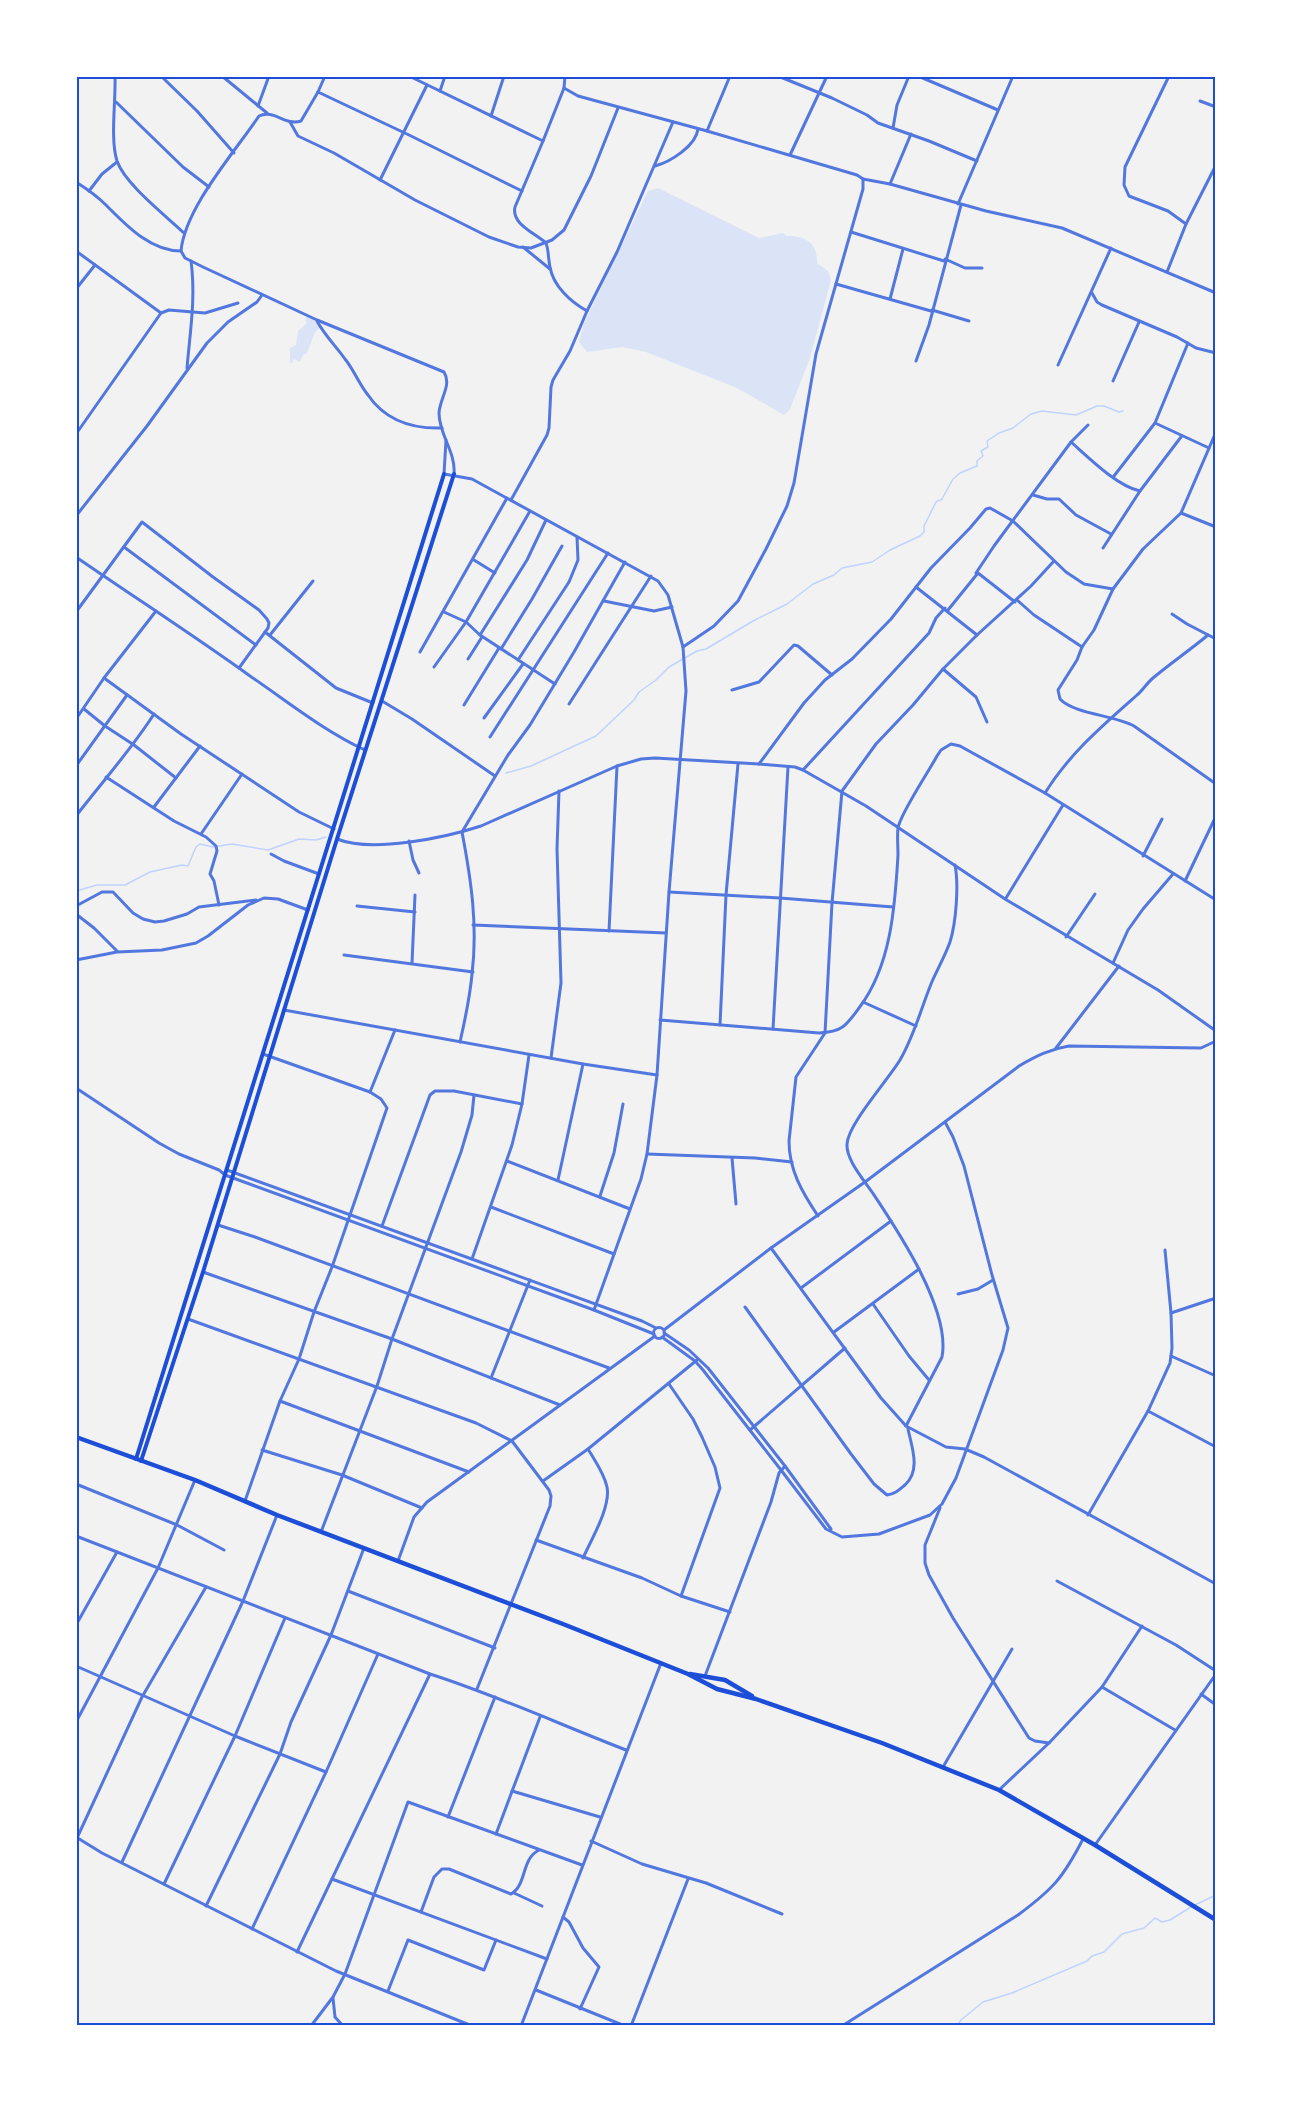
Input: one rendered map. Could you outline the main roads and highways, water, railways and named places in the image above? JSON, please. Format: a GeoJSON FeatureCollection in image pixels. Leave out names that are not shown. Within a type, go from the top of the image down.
{"type":"FeatureCollection","features":[{"type":"Feature","properties":{"kind":"highway"},"geometry":{"type":"LineString","coordinates":[[76,1437],[195,1480],[277,1515],[688,1674],[714,1688],[756,1699],[882,1743],[999,1790],[1084,1838],[1215,1920]]}},
{"type":"Feature","properties":{"kind":"highway"},"geometry":{"type":"LineString","coordinates":[[688,1674],[727,1681],[756,1699]]}},
{"type":"Feature","properties":{"kind":"highway"},"geometry":{"type":"LineString","coordinates":[[714,1688],[717,1678]]}},
{"type":"Feature","properties":{"kind":"highway"},"geometry":{"type":"LineString","coordinates":[[723,1691],[727,1681]]}},
{"type":"Feature","properties":{"kind":"main road"},"geometry":{"type":"LineString","coordinates":[[138,1460],[444,474]]}},
{"type":"Feature","properties":{"kind":"main road"},"geometry":{"type":"LineString","coordinates":[[138,1460],[188,1319],[336,839],[454,474]]}},
{"type":"Feature","properties":{"kind":"waterway"},"geometry":{"type":"LineString","coordinates":[[506,773],[531,766],[596,736],[634,700],[639,692],[669,667],[787,604],[813,584],[834,575],[842,568],[872,562],[890,550],[920,536],[924,532],[924,526],[936,502],[942,499],[953,479],[960,473],[977,466],[977,461],[983,456],[981,451],[988,447],[987,441],[1013,428],[1031,414],[1042,411],[1076,415],[1097,406],[1123,411]]}},
{"type":"Feature","properties":{"kind":"waterway"},"geometry":{"type":"LineString","coordinates":[[76,891],[97,885],[125,885],[150,872],[182,865],[188,866],[196,847],[200,844],[213,847],[232,844],[268,850],[299,839],[316,840],[326,837]]}},
{"type":"Feature","properties":{"kind":"waterway"},"geometry":{"type":"LineString","coordinates":[[1195,1905],[1216,1895]]}},
{"type":"Feature","properties":{"kind":"waterway"},"geometry":{"type":"LineString","coordinates":[[957,2026],[983,2002],[1012,1993],[1087,1961],[1092,1956],[1104,1952],[1122,1934],[1144,1928],[1155,1918],[1162,1922],[1170,1920],[1191,1907]]}}]}
